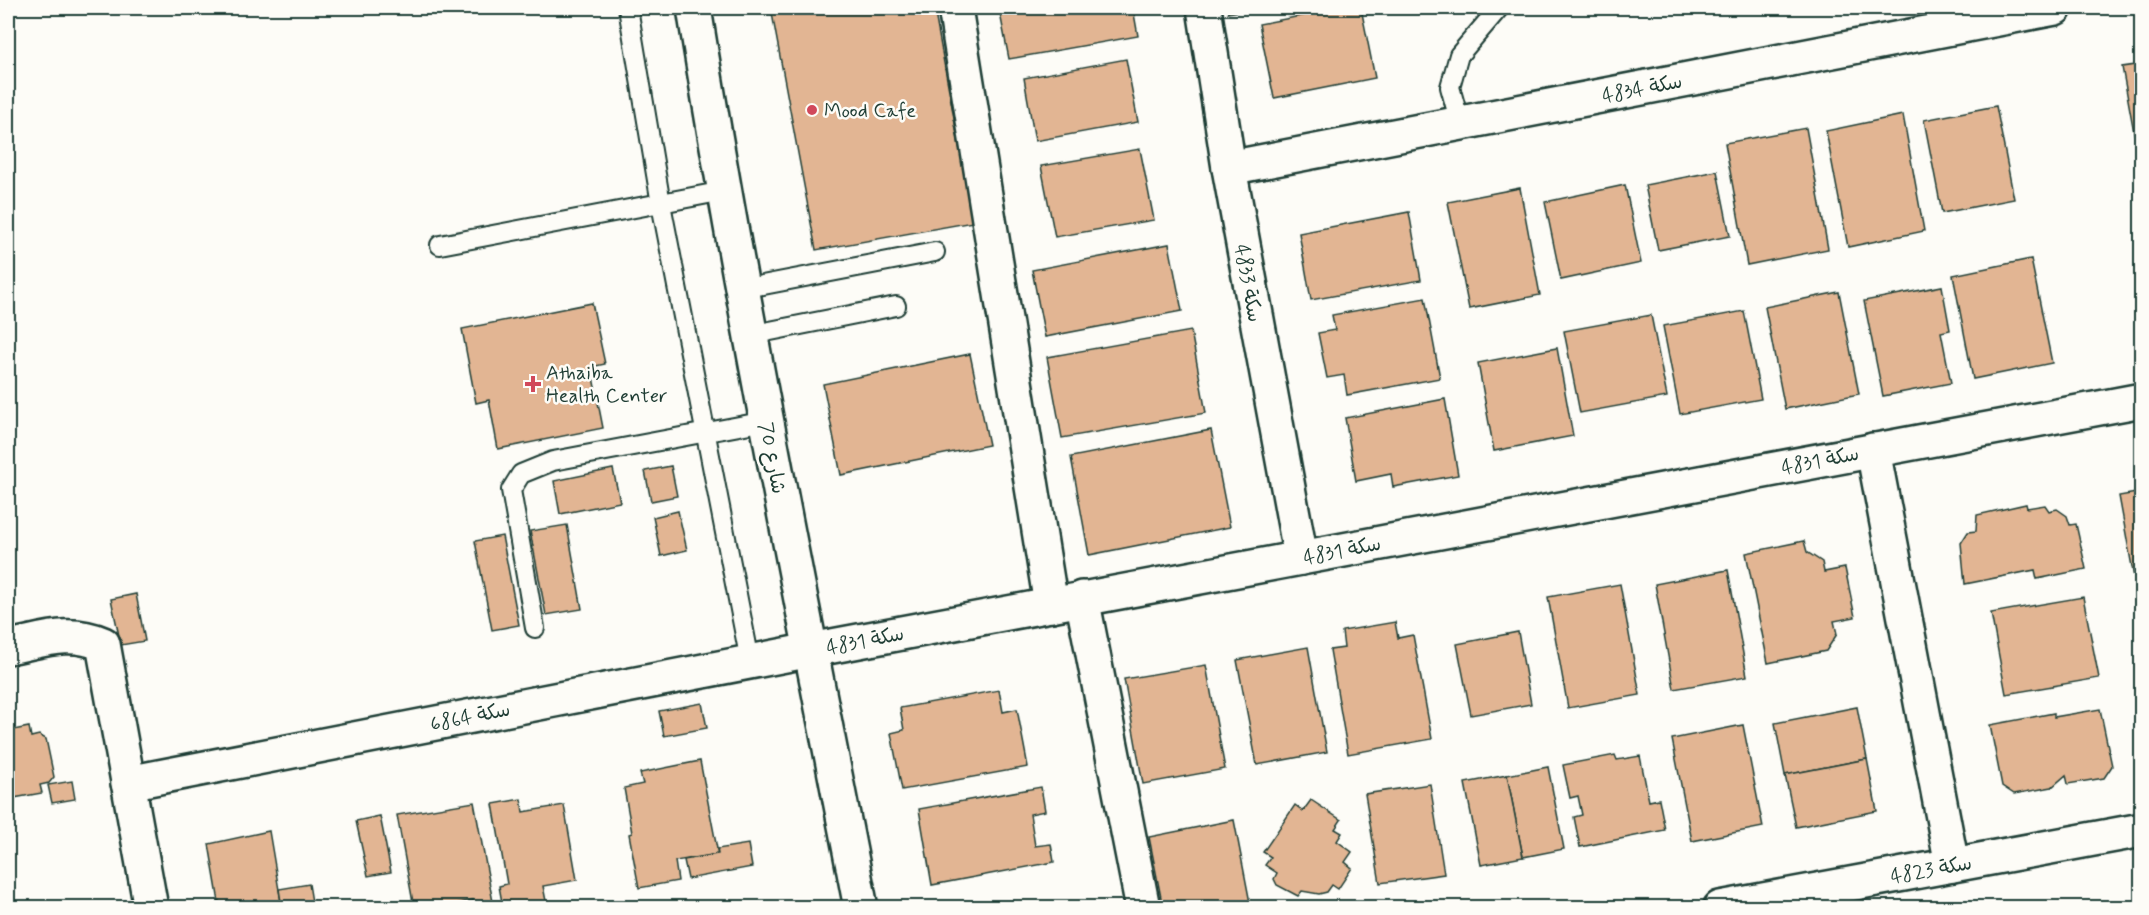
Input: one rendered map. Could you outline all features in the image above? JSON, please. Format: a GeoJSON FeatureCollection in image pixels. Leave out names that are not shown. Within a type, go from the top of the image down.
{"type":"FeatureCollection","features":[{"type":"Feature","properties":{"kind":"street","name":"شارع 70"},"geometry":{"type":"LineString","coordinates":[[694,8],[750,335],[861,908]]}},
{"type":"Feature","properties":{"kind":"street"},"geometry":{"type":"LineString","coordinates":[[955,8],[1051,605]]}},
{"type":"Feature","properties":{"kind":"street","name":"سكة 4833"},"geometry":{"type":"LineString","coordinates":[[1204,8],[1229,168],[1276,433],[1301,558]]}},
{"type":"Feature","properties":{"kind":"street","name":"سكة 4834"},"geometry":{"type":"LineString","coordinates":[[1229,168],[2055,8]]}},
{"type":"Feature","properties":{"kind":"street","name":"سكة 4831"},"geometry":{"type":"LineString","coordinates":[[811,650],[2142,400]]}},
{"type":"Feature","properties":{"kind":"street","name":"سكة 4831"},"geometry":{"type":"LineString","coordinates":[[1874,450],[1952,865]]}},
{"type":"Feature","properties":{"kind":"street"},"geometry":{"type":"LineString","coordinates":[[1082,598],[1143,908]]}},
{"type":"Feature","properties":{"kind":"street"},"geometry":{"type":"LineString","coordinates":[[8,647],[66,636],[84,636],[103,644],[151,908]]}},
{"type":"Feature","properties":{"kind":"street","name":"سكة 6864"},"geometry":{"type":"LineString","coordinates":[[128,783],[811,650]]}},
{"type":"Feature","properties":{"kind":"street","name":"سكة 4823"},"geometry":{"type":"LineString","coordinates":[[1720,908],[2142,830]]}},
{"type":"Feature","properties":{"kind":"lane"},"geometry":{"type":"LineString","coordinates":[[628,8],[661,204],[750,661]]}},
{"type":"Feature","properties":{"kind":"lane"},"geometry":{"type":"LineString","coordinates":[[1460,123],[1450,87],[1459,56],[1499,8]]}},
{"type":"Feature","properties":{"kind":"lane"},"geometry":{"type":"LineString","coordinates":[[440,245],[724,191]]}},
{"type":"Feature","properties":{"kind":"lane"},"geometry":{"type":"LineString","coordinates":[[742,290],[935,252]]}},
{"type":"Feature","properties":{"kind":"lane"},"geometry":{"type":"LineString","coordinates":[[750,335],[896,306]]}},
{"type":"Feature","properties":{"kind":"lane"},"geometry":{"type":"LineString","coordinates":[[535,628],[511,490],[521,474],[553,461],[766,421]]}},
{"type":"Feature","properties":{"kind":"building"},"geometry":{"type":"Polygon","coordinates":[[[771,8],[934,8],[973,222],[816,250],[771,8]]]}},
{"type":"Feature","properties":{"kind":"building"},"geometry":{"type":"Polygon","coordinates":[[[999,8],[1133,8],[1138,36],[1009,59],[999,8]]]}},
{"type":"Feature","properties":{"kind":"building"},"geometry":{"type":"Polygon","coordinates":[[[1227,8],[1259,8],[1228,13],[1227,8]]]}},
{"type":"Feature","properties":{"kind":"building"},"geometry":{"type":"Polygon","coordinates":[[[1343,8],[1361,8],[1375,78],[1274,98],[1259,24],[1343,8]]]}},
{"type":"Feature","properties":{"kind":"building"},"geometry":{"type":"Polygon","coordinates":[[[1126,59],[1138,122],[1035,141],[1024,78],[1126,59]]]}},
{"type":"Feature","properties":{"kind":"building"},"geometry":{"type":"Polygon","coordinates":[[[2142,64],[2142,165],[2140,165],[2122,67],[2142,64]]]}},
{"type":"Feature","properties":{"kind":"building"},"geometry":{"type":"Polygon","coordinates":[[[1996,106],[2014,199],[1942,213],[1924,120],[1996,106]]]}},
{"type":"Feature","properties":{"kind":"building"},"geometry":{"type":"Polygon","coordinates":[[[1903,115],[1924,231],[1848,247],[1826,131],[1903,115]]]}},
{"type":"Feature","properties":{"kind":"building"},"geometry":{"type":"Polygon","coordinates":[[[1806,128],[1828,249],[1747,265],[1725,143],[1806,128]]]}},
{"type":"Feature","properties":{"kind":"building"},"geometry":{"type":"Polygon","coordinates":[[[1140,149],[1154,220],[1055,237],[1041,166],[1140,149]]]}},
{"type":"Feature","properties":{"kind":"building"},"geometry":{"type":"Polygon","coordinates":[[[1717,171],[1730,236],[1658,250],[1645,185],[1717,171]]]}},
{"type":"Feature","properties":{"kind":"building"},"geometry":{"type":"Polygon","coordinates":[[[1625,185],[1641,263],[1561,280],[1545,202],[1625,185]]]}},
{"type":"Feature","properties":{"kind":"building"},"geometry":{"type":"Polygon","coordinates":[[[1520,188],[1540,295],[1469,309],[1448,202],[1520,188]]]}},
{"type":"Feature","properties":{"kind":"building"},"geometry":{"type":"Polygon","coordinates":[[[1409,212],[1421,280],[1311,300],[1299,233],[1409,212]]]}},
{"type":"Feature","properties":{"kind":"building"},"geometry":{"type":"Polygon","coordinates":[[[1169,244],[1182,311],[1045,337],[1032,270],[1169,244]]]}},
{"type":"Feature","properties":{"kind":"building"},"geometry":{"type":"Polygon","coordinates":[[[2031,259],[2052,363],[1973,379],[1953,275],[2031,259]]]}},
{"type":"Feature","properties":{"kind":"building"},"geometry":{"type":"Polygon","coordinates":[[[1942,286],[1950,330],[1941,332],[1951,383],[1883,396],[1864,301],[1942,286]]]}},
{"type":"Feature","properties":{"kind":"building"},"geometry":{"type":"Polygon","coordinates":[[[1839,292],[1859,394],[1785,409],[1765,307],[1839,292]]]}},
{"type":"Feature","properties":{"kind":"building"},"geometry":{"type":"Polygon","coordinates":[[[1425,298],[1440,378],[1347,395],[1344,375],[1327,378],[1318,333],[1335,330],[1332,315],[1425,298]]]}},
{"type":"Feature","properties":{"kind":"building","name":"Athaiba Health Center"},"geometry":{"type":"Polygon","coordinates":[[[592,303],[605,364],[591,367],[603,428],[498,449],[489,400],[476,403],[462,329],[592,303]]]}},
{"type":"Feature","properties":{"kind":"building"},"geometry":{"type":"Polygon","coordinates":[[[1744,311],[1761,399],[1680,414],[1663,326],[1744,311]]]}},
{"type":"Feature","properties":{"kind":"building"},"geometry":{"type":"Polygon","coordinates":[[[1651,315],[1667,397],[1580,413],[1564,331],[1651,315]]]}},
{"type":"Feature","properties":{"kind":"building"},"geometry":{"type":"Polygon","coordinates":[[[1191,331],[1206,413],[1062,438],[1047,357],[1191,331]]]}},
{"type":"Feature","properties":{"kind":"building"},"geometry":{"type":"Polygon","coordinates":[[[1557,348],[1573,436],[1494,451],[1478,363],[1557,348]]]}},
{"type":"Feature","properties":{"kind":"building"},"geometry":{"type":"Polygon","coordinates":[[[970,354],[989,445],[841,475],[823,384],[970,354]]]}},
{"type":"Feature","properties":{"kind":"building"},"geometry":{"type":"Polygon","coordinates":[[[1445,399],[1458,475],[1393,487],[1391,474],[1356,481],[1345,418],[1445,399]]]}},
{"type":"Feature","properties":{"kind":"building"},"geometry":{"type":"Polygon","coordinates":[[[1211,430],[1230,527],[1089,555],[1071,457],[1211,430]]]}},
{"type":"Feature","properties":{"kind":"building"},"geometry":{"type":"Polygon","coordinates":[[[671,466],[677,496],[651,501],[645,471],[671,466]]]}},
{"type":"Feature","properties":{"kind":"building"},"geometry":{"type":"Polygon","coordinates":[[[613,469],[620,502],[560,514],[554,481],[613,469]]]}},
{"type":"Feature","properties":{"kind":"building"},"geometry":{"type":"Polygon","coordinates":[[[2142,492],[2142,594],[2137,594],[2119,496],[2142,492]]]}},
{"type":"Feature","properties":{"kind":"building"},"geometry":{"type":"Polygon","coordinates":[[[2026,504],[2027,508],[2045,505],[2049,511],[2057,509],[2067,516],[2070,525],[2076,524],[2086,569],[2037,579],[2035,570],[1965,584],[1961,543],[1968,532],[1976,531],[1977,515],[2026,504]]]}},
{"type":"Feature","properties":{"kind":"building"},"geometry":{"type":"Polygon","coordinates":[[[678,511],[687,550],[661,556],[653,517],[678,511]]]}},
{"type":"Feature","properties":{"kind":"building"},"geometry":{"type":"Polygon","coordinates":[[[567,525],[582,609],[546,615],[530,531],[567,525]]]}},
{"type":"Feature","properties":{"kind":"building"},"geometry":{"type":"Polygon","coordinates":[[[502,536],[519,625],[492,630],[475,541],[502,536]]]}},
{"type":"Feature","properties":{"kind":"building"},"geometry":{"type":"Polygon","coordinates":[[[1804,541],[1807,552],[1822,562],[1824,572],[1845,568],[1855,617],[1834,621],[1837,634],[1826,651],[1768,663],[1746,553],[1804,541]]]}},
{"type":"Feature","properties":{"kind":"building"},"geometry":{"type":"Polygon","coordinates":[[[1728,570],[1747,676],[1674,689],[1655,584],[1728,570]]]}},
{"type":"Feature","properties":{"kind":"building"},"geometry":{"type":"Polygon","coordinates":[[[1620,584],[1640,695],[1568,708],[1548,597],[1620,584]]]}},
{"type":"Feature","properties":{"kind":"building"},"geometry":{"type":"Polygon","coordinates":[[[136,594],[145,641],[121,645],[111,599],[136,594]]]}},
{"type":"Feature","properties":{"kind":"building"},"geometry":{"type":"Polygon","coordinates":[[[2083,597],[2099,678],[2006,694],[1991,613],[2083,597]]]}},
{"type":"Feature","properties":{"kind":"building"},"geometry":{"type":"Polygon","coordinates":[[[1395,622],[1398,638],[1413,635],[1432,739],[1348,754],[1330,650],[1344,648],[1342,631],[1395,622]]]}},
{"type":"Feature","properties":{"kind":"building"},"geometry":{"type":"Polygon","coordinates":[[[1518,632],[1531,704],[1471,715],[1457,644],[1518,632]]]}},
{"type":"Feature","properties":{"kind":"building"},"geometry":{"type":"Polygon","coordinates":[[[1308,647],[1327,752],[1257,765],[1237,660],[1308,647]]]}},
{"type":"Feature","properties":{"kind":"building"},"geometry":{"type":"Polygon","coordinates":[[[1206,665],[1225,769],[1143,784],[1124,679],[1206,665]]]}},
{"type":"Feature","properties":{"kind":"building"},"geometry":{"type":"Polygon","coordinates":[[[999,690],[1003,712],[1017,709],[1028,767],[902,790],[891,733],[904,730],[900,708],[999,690]]]}},
{"type":"Feature","properties":{"kind":"building"},"geometry":{"type":"Polygon","coordinates":[[[702,703],[707,728],[664,736],[659,711],[702,703]]]}},
{"type":"Feature","properties":{"kind":"building"},"geometry":{"type":"Polygon","coordinates":[[[1857,707],[1867,759],[1785,775],[1775,723],[1857,707]]]}},
{"type":"Feature","properties":{"kind":"building"},"geometry":{"type":"Polygon","coordinates":[[[2100,709],[2112,766],[2104,778],[2068,784],[2066,775],[2052,787],[2014,794],[2002,786],[1990,725],[2054,713],[2054,717],[2100,709]]]}},
{"type":"Feature","properties":{"kind":"building"},"geometry":{"type":"Polygon","coordinates":[[[1743,725],[1763,827],[1692,841],[1672,739],[1743,725]]]}},
{"type":"Feature","properties":{"kind":"building"},"geometry":{"type":"Polygon","coordinates":[[[29,727],[31,737],[39,735],[46,739],[54,777],[49,783],[40,785],[42,793],[8,799],[8,731],[29,727]]]}},
{"type":"Feature","properties":{"kind":"building"},"geometry":{"type":"Polygon","coordinates":[[[1615,755],[1617,760],[1640,756],[1649,801],[1659,799],[1665,830],[1580,847],[1574,817],[1582,815],[1578,796],[1570,798],[1563,765],[1615,755]]]}},
{"type":"Feature","properties":{"kind":"building"},"geometry":{"type":"Polygon","coordinates":[[[1867,759],[1877,811],[1796,827],[1785,775],[1867,759]]]}},
{"type":"Feature","properties":{"kind":"building"},"geometry":{"type":"Polygon","coordinates":[[[700,761],[718,854],[675,861],[678,881],[639,888],[629,834],[632,833],[624,788],[643,784],[640,773],[700,761]]]}},
{"type":"Feature","properties":{"kind":"building"},"geometry":{"type":"Polygon","coordinates":[[[1548,767],[1564,849],[1523,857],[1507,775],[1548,767]]]}},
{"type":"Feature","properties":{"kind":"building"},"geometry":{"type":"Polygon","coordinates":[[[1507,775],[1523,857],[1481,865],[1465,783],[1507,775]]]}},
{"type":"Feature","properties":{"kind":"building"},"geometry":{"type":"Polygon","coordinates":[[[72,781],[75,799],[52,803],[48,785],[72,781]]]}},
{"type":"Feature","properties":{"kind":"building"},"geometry":{"type":"Polygon","coordinates":[[[1430,784],[1444,874],[1380,883],[1365,794],[1430,784]]]}},
{"type":"Feature","properties":{"kind":"building"},"geometry":{"type":"Polygon","coordinates":[[[1041,787],[1045,811],[1030,814],[1035,846],[1051,844],[1054,862],[932,885],[919,809],[1041,787]]]}},
{"type":"Feature","properties":{"kind":"building"},"geometry":{"type":"Polygon","coordinates":[[[521,799],[523,812],[564,805],[577,880],[543,886],[547,906],[503,908],[499,886],[507,884],[493,804],[521,799]]]}},
{"type":"Feature","properties":{"kind":"building"},"geometry":{"type":"Polygon","coordinates":[[[1311,800],[1341,820],[1335,829],[1342,833],[1337,841],[1352,852],[1345,862],[1352,868],[1338,889],[1332,885],[1327,892],[1319,894],[1302,891],[1298,896],[1277,885],[1274,879],[1277,873],[1265,865],[1271,857],[1263,852],[1295,805],[1303,811],[1311,800]]]}},
{"type":"Feature","properties":{"kind":"building"},"geometry":{"type":"Polygon","coordinates":[[[474,802],[493,902],[474,906],[473,900],[439,908],[414,908],[397,815],[474,802]]]}},
{"type":"Feature","properties":{"kind":"building"},"geometry":{"type":"Polygon","coordinates":[[[380,816],[391,872],[368,876],[356,821],[380,816]]]}},
{"type":"Feature","properties":{"kind":"building"},"geometry":{"type":"Polygon","coordinates":[[[1234,820],[1251,908],[1163,908],[1149,837],[1234,820]]]}},
{"type":"Feature","properties":{"kind":"building"},"geometry":{"type":"Polygon","coordinates":[[[269,831],[282,908],[220,908],[209,844],[269,831]]]}},
{"type":"Feature","properties":{"kind":"building"},"geometry":{"type":"Polygon","coordinates":[[[748,844],[752,867],[688,879],[684,860],[718,854],[717,849],[748,844]]]}},
{"type":"Feature","properties":{"kind":"building"},"geometry":{"type":"Polygon","coordinates":[[[309,884],[313,908],[282,908],[279,889],[309,884]]]}},
{"type":"Feature","properties":{"kind":"building"},"geometry":{"type":"Polygon","coordinates":[[[401,902],[402,908],[378,908],[378,907],[401,902]]]}},
{"type":"Feature","properties":{"kind":"place","name":"Mood Cafe"},"geometry":{"type":"Point","coordinates":[812,110]}},
{"type":"Feature","properties":{"kind":"place","name":"Athaiba Health Center"},"geometry":{"type":"Point","coordinates":[533,384]}}]}
